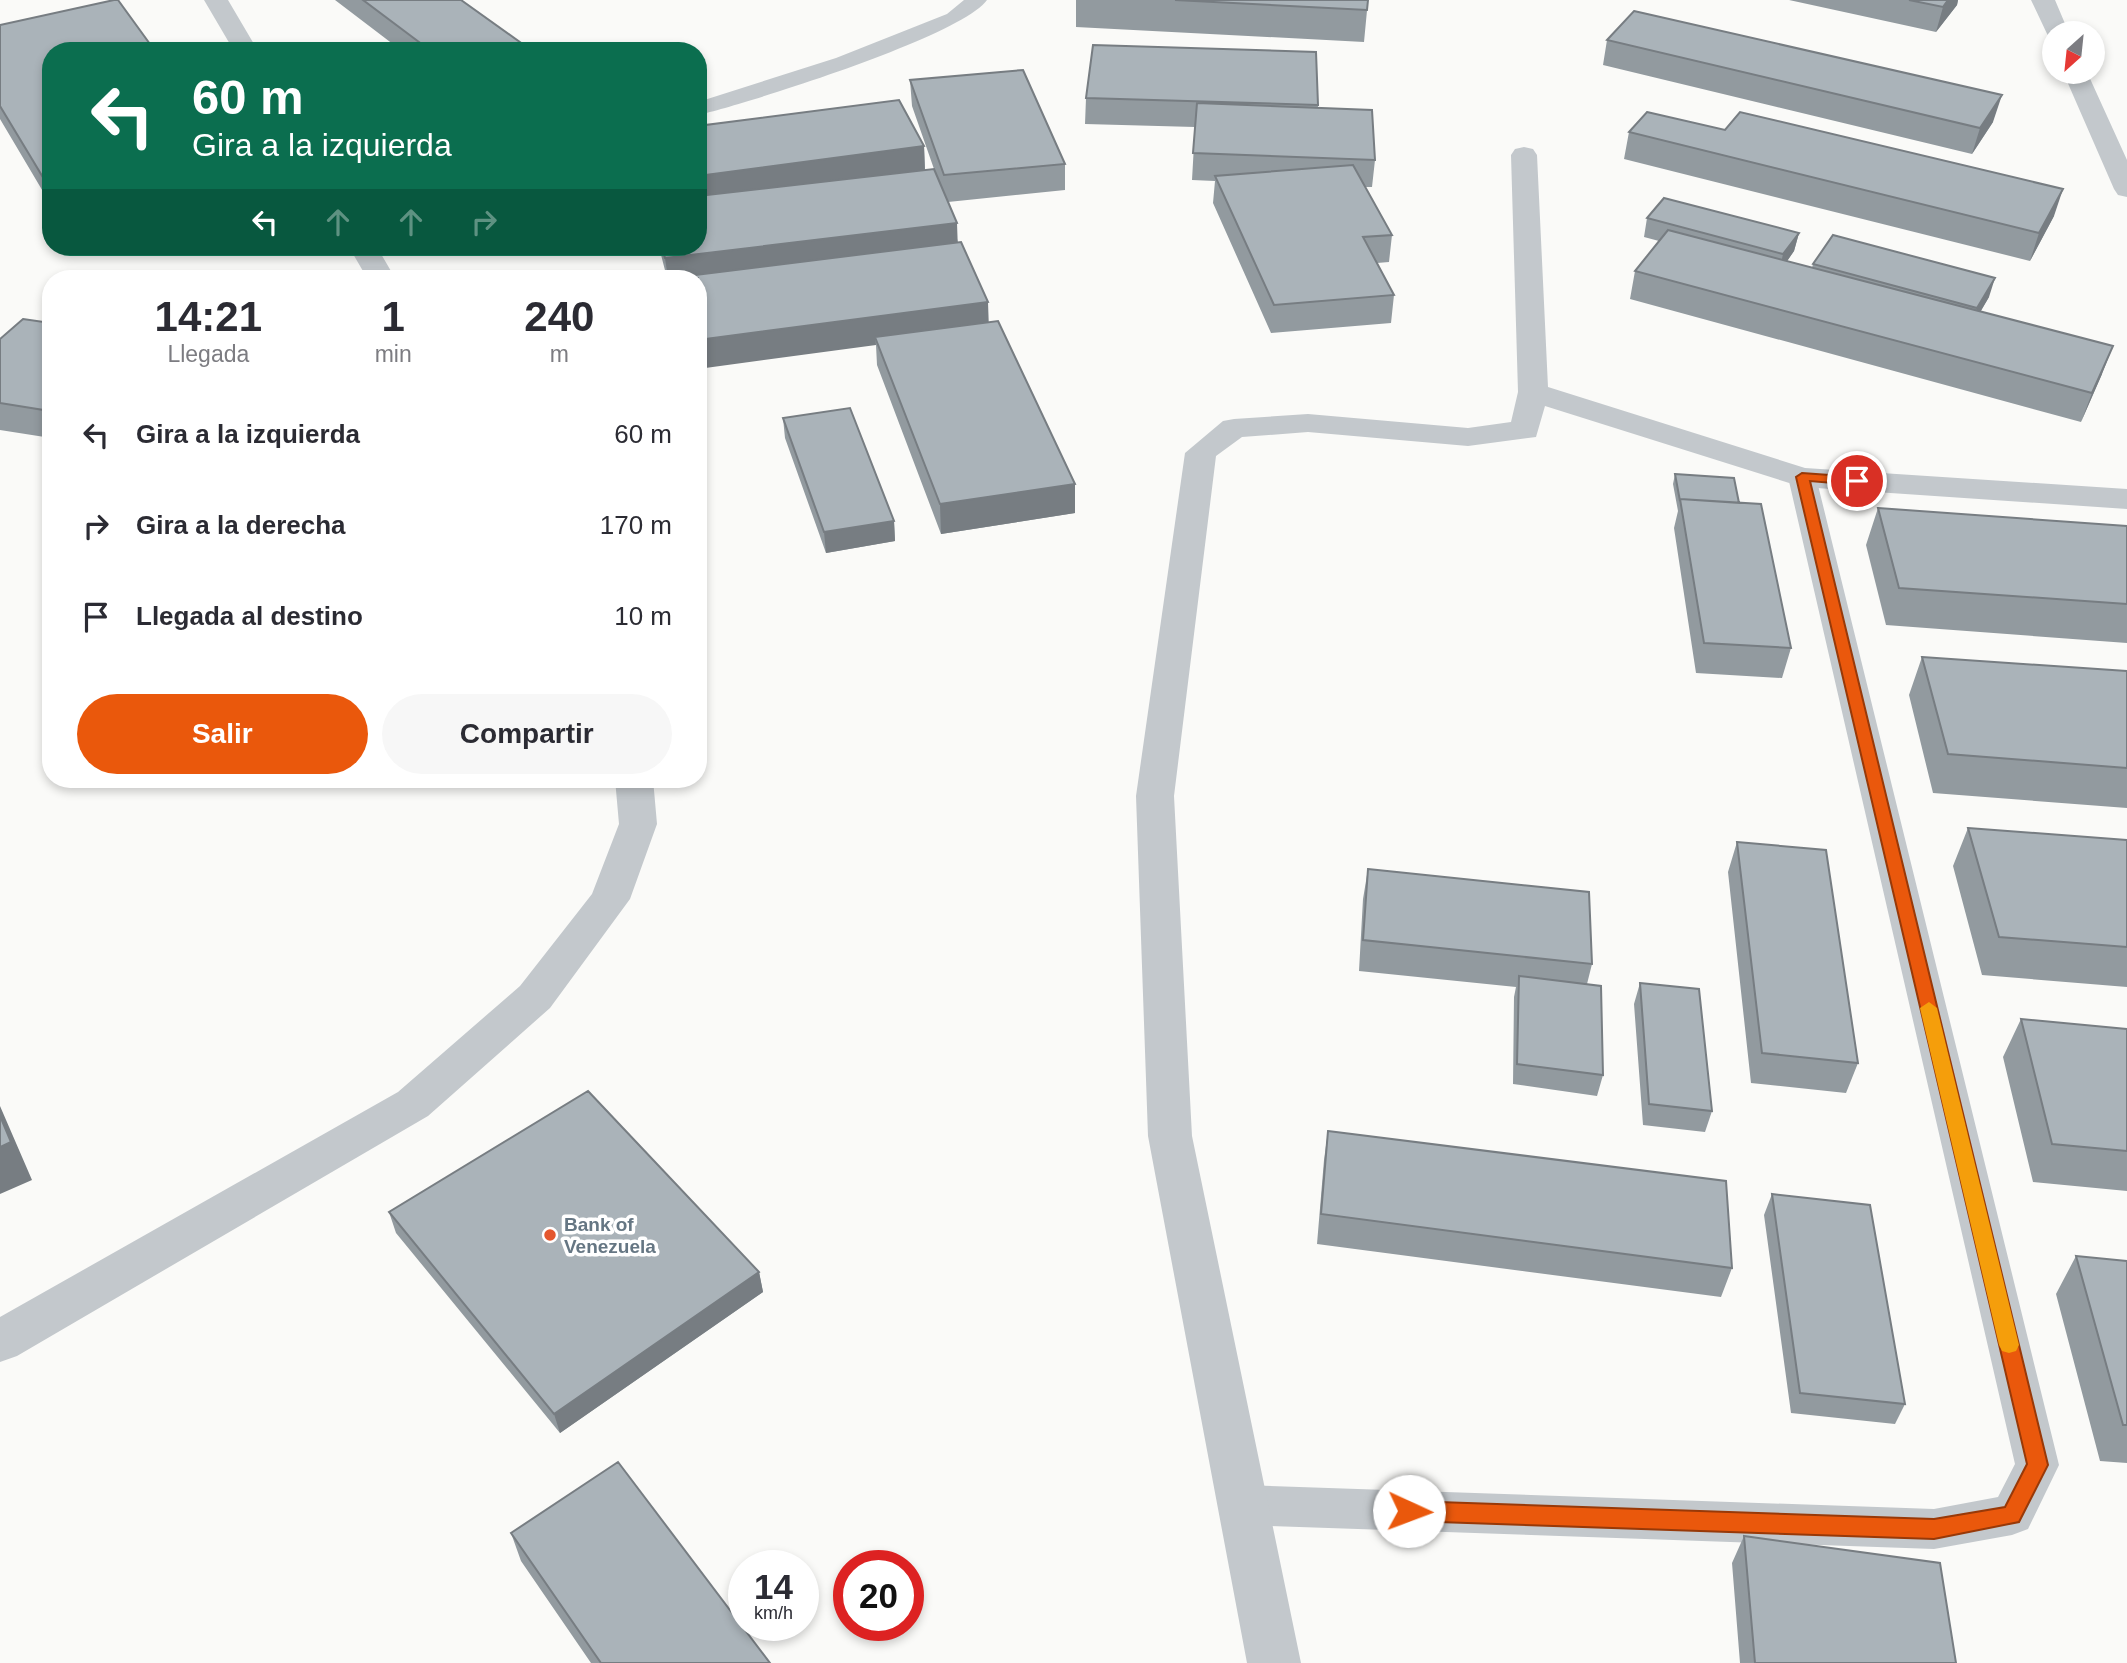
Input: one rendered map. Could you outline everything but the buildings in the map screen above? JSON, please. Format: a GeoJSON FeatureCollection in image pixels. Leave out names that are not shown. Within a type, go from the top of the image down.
{"type":"FeatureCollection","features":[{"type":"Feature","properties":{"kind":"street"},"geometry":{"type":"LineString","coordinates":[[216,0],[241,42]]}},
{"type":"Feature","properties":{"kind":"street"},"geometry":{"type":"LineString","coordinates":[[2043,0],[2052,21]]}},
{"type":"Feature","properties":{"kind":"street"},"geometry":{"type":"LineString","coordinates":[[2080,84],[2127,189]]}},
{"type":"Feature","properties":{"kind":"street"},"geometry":{"type":"LineString","coordinates":[[1274,1663],[1170,1136],[1156,810],[1201,453],[1234,428],[1308,423],[1468,438],[1525,430],[1533,392],[1524,155]]}},
{"type":"Feature","properties":{"kind":"street"},"geometry":{"type":"LineString","coordinates":[[1533,392],[1802,477],[2127,499]]}},
{"type":"Feature","properties":{"kind":"street"},"geometry":{"type":"LineString","coordinates":[[0,1341],[413,1104],[535,997],[610,899],[638,824],[635,788]]}},
{"type":"Feature","properties":{"kind":"lane"},"geometry":{"type":"LineString","coordinates":[[707,106],[843,62],[954,18],[977,0]]}},
{"type":"Feature","properties":{"kind":"lane"},"geometry":{"type":"LineString","coordinates":[[1243,1505],[1934,1529],[2012,1516],[2037,1465],[1802,477]]}},
{"type":"Feature","properties":{"kind":"slow traffic"},"geometry":{"type":"LineString","coordinates":[[1929,1008],[2009,1345]]}},
{"type":"Feature","properties":{"kind":"place","name":"Bank of Venezuela"},"geometry":{"type":"Point","coordinates":[550,1235]}},
{"type":"Feature","properties":{"kind":"route"},"geometry":{"type":"LineString","coordinates":[[1409,1511],[1934,1529],[2012,1516],[2037,1465],[1802,477],[1857,481]]}}]}
